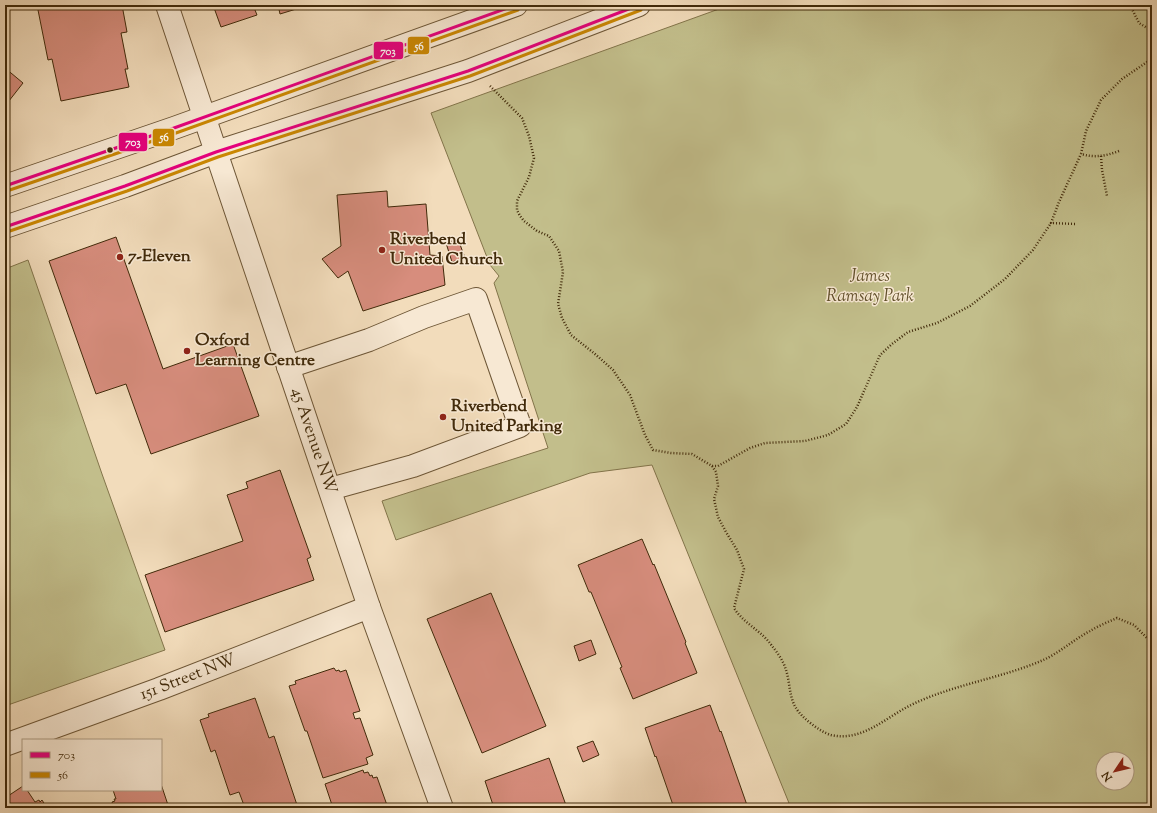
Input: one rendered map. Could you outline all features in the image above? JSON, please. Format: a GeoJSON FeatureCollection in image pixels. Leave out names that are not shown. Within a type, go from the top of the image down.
{"type":"FeatureCollection","features":[{"type":"Feature","properties":{"kind":"street","name":"45 Avenue NW"},"geometry":{"type":"LineString","coordinates":[[167,5],[369,607],[442,808]]}},
{"type":"Feature","properties":{"kind":"street"},"geometry":{"type":"LineString","coordinates":[[5,186],[516,5]]}},
{"type":"Feature","properties":{"kind":"street"},"geometry":{"type":"LineString","coordinates":[[5,227],[125,186],[216,152],[468,71],[639,5]]}},
{"type":"Feature","properties":{"kind":"street"},"geometry":{"type":"LineString","coordinates":[[288,367],[369,340],[424,317],[476,299],[520,426],[413,466],[330,489]]}},
{"type":"Feature","properties":{"kind":"street","name":"151 Street NW"},"geometry":{"type":"LineString","coordinates":[[5,745],[159,689],[369,607]]}},
{"type":"Feature","properties":{"kind":"path"},"geometry":{"type":"LineString","coordinates":[[1130,5],[1139,23],[1152,31]]}},
{"type":"Feature","properties":{"kind":"path"},"geometry":{"type":"LineString","coordinates":[[712,466],[718,466],[750,448],[765,443],[805,441],[828,435],[846,424],[857,407],[880,355],[892,344],[908,332],[936,323],[970,306],[1005,279],[1034,250],[1051,223],[1081,154],[1086,131],[1101,100],[1122,79],[1151,59]]}},
{"type":"Feature","properties":{"kind":"path"},"geometry":{"type":"LineString","coordinates":[[1150,118],[1151,59]]}},
{"type":"Feature","properties":{"kind":"path"},"geometry":{"type":"LineString","coordinates":[[468,71],[494,89],[522,118],[530,136],[534,158],[529,177],[517,201],[517,210],[524,221],[537,231],[549,236],[559,251],[563,272],[558,304],[562,318],[570,335],[613,370],[630,394],[645,434],[653,450],[692,454],[712,466],[716,472],[718,486],[714,499],[718,517],[737,550],[744,569],[734,608],[740,617],[762,634],[776,652],[786,669],[789,686],[796,708],[811,724],[831,735],[849,736],[866,732],[908,707],[937,694],[1042,661],[1090,630],[1117,618],[1134,625],[1152,643]]}},
{"type":"Feature","properties":{"kind":"path"},"geometry":{"type":"LineString","coordinates":[[1081,154],[1093,157],[1119,151]]}},
{"type":"Feature","properties":{"kind":"path"},"geometry":{"type":"LineString","coordinates":[[1101,156],[1107,196]]}},
{"type":"Feature","properties":{"kind":"path"},"geometry":{"type":"LineString","coordinates":[[1051,223],[1075,224]]}},
{"type":"Feature","properties":{"kind":"green space","name":"James Ramsay Park"},"geometry":{"type":"Polygon","coordinates":[[[730,5],[1152,5],[1152,808],[791,808],[652,465],[590,473],[396,540],[382,501],[548,448],[494,283],[499,276],[490,265],[431,113],[730,5]]]}},
{"type":"Feature","properties":{"kind":"green space"},"geometry":{"type":"Polygon","coordinates":[[[28,260],[165,650],[5,706],[5,269],[28,260]]]}},
{"type":"Feature","properties":{"kind":"building"},"geometry":{"type":"Polygon","coordinates":[[[37,5],[122,5],[127,32],[121,33],[128,69],[125,69],[129,87],[61,101],[52,59],[48,60],[37,5]]]}},
{"type":"Feature","properties":{"kind":"building"},"geometry":{"type":"Polygon","coordinates":[[[213,5],[253,5],[257,15],[221,27],[213,5]]]}},
{"type":"Feature","properties":{"kind":"building"},"geometry":{"type":"Polygon","coordinates":[[[278,5],[306,5],[306,6],[280,14],[278,5]]]}},
{"type":"Feature","properties":{"kind":"building"},"geometry":{"type":"Polygon","coordinates":[[[5,68],[23,83],[5,106],[5,68]]]}},
{"type":"Feature","properties":{"kind":"building","name":"Riverbend United Church"},"geometry":{"type":"Polygon","coordinates":[[[387,191],[388,207],[426,204],[430,255],[442,256],[445,285],[363,311],[348,271],[338,278],[322,259],[341,246],[337,195],[387,191]]]}},
{"type":"Feature","properties":{"kind":"building"},"geometry":{"type":"Polygon","coordinates":[[[116,237],[163,369],[233,344],[259,416],[151,454],[126,384],[96,394],[49,261],[116,237]]]}},
{"type":"Feature","properties":{"kind":"building"},"geometry":{"type":"Polygon","coordinates":[[[458,239],[465,258],[452,262],[446,243],[458,239]]]}},
{"type":"Feature","properties":{"kind":"building"},"geometry":{"type":"Polygon","coordinates":[[[280,470],[311,557],[307,559],[314,580],[165,632],[145,575],[243,541],[227,495],[248,488],[246,482],[280,470]]]}},
{"type":"Feature","properties":{"kind":"building"},"geometry":{"type":"Polygon","coordinates":[[[642,539],[653,565],[654,564],[697,673],[633,699],[620,668],[622,667],[591,592],[589,592],[578,565],[642,539]]]}},
{"type":"Feature","properties":{"kind":"building"},"geometry":{"type":"Polygon","coordinates":[[[491,593],[546,726],[482,753],[427,619],[491,593]]]}},
{"type":"Feature","properties":{"kind":"building"},"geometry":{"type":"Polygon","coordinates":[[[591,640],[596,654],[579,661],[574,646],[591,640]]]}},
{"type":"Feature","properties":{"kind":"building"},"geometry":{"type":"Polygon","coordinates":[[[334,668],[336,671],[339,670],[340,672],[346,670],[360,711],[353,713],[355,719],[360,718],[373,755],[366,758],[368,764],[323,778],[307,731],[305,731],[289,686],[296,684],[295,681],[334,668]]]}},
{"type":"Feature","properties":{"kind":"building"},"geometry":{"type":"Polygon","coordinates":[[[255,698],[269,738],[274,736],[298,808],[245,808],[239,792],[230,795],[215,750],[211,752],[200,720],[209,717],[208,714],[255,698]]]}},
{"type":"Feature","properties":{"kind":"building"},"geometry":{"type":"Polygon","coordinates":[[[710,705],[720,732],[721,731],[748,808],[674,808],[656,756],[655,757],[645,728],[710,705]]]}},
{"type":"Feature","properties":{"kind":"building"},"geometry":{"type":"Polygon","coordinates":[[[593,741],[599,755],[583,762],[577,747],[593,741]]]}},
{"type":"Feature","properties":{"kind":"building"},"geometry":{"type":"Polygon","coordinates":[[[549,758],[567,808],[494,808],[485,781],[549,758]]]}},
{"type":"Feature","properties":{"kind":"building"},"geometry":{"type":"Polygon","coordinates":[[[363,770],[364,773],[368,772],[370,776],[372,775],[373,778],[377,777],[388,808],[330,808],[329,806],[332,805],[325,784],[363,770]]]}},
{"type":"Feature","properties":{"kind":"building"},"geometry":{"type":"Polygon","coordinates":[[[22,787],[22,791],[28,791],[35,802],[39,800],[40,802],[42,800],[47,808],[5,808],[5,798],[22,787]]]}},
{"type":"Feature","properties":{"kind":"building"},"geometry":{"type":"Polygon","coordinates":[[[162,787],[169,808],[114,808],[112,802],[116,799],[113,791],[162,791],[162,787]]]}},
{"type":"Feature","properties":{"kind":"transit line","name":"703"},"geometry":{"type":"LineString","coordinates":[[5,186],[174,128],[516,5]]}},
{"type":"Feature","properties":{"kind":"transit line","name":"703"},"geometry":{"type":"LineString","coordinates":[[5,227],[125,186],[216,152],[468,71],[639,5]]}},
{"type":"Feature","properties":{"kind":"transit line","name":"56"},"geometry":{"type":"LineString","coordinates":[[7,191],[176,133],[518,10]]}},
{"type":"Feature","properties":{"kind":"transit line","name":"56"},"geometry":{"type":"LineString","coordinates":[[7,232],[127,191],[218,157],[470,76],[641,10]]}},
{"type":"Feature","properties":{"kind":"place","name":"Riverbend United Church"},"geometry":{"type":"Point","coordinates":[382,250]}},
{"type":"Feature","properties":{"kind":"place","name":"7-Eleven"},"geometry":{"type":"Point","coordinates":[120,257]}},
{"type":"Feature","properties":{"kind":"place","name":"Oxford Learning Centre"},"geometry":{"type":"Point","coordinates":[187,351]}},
{"type":"Feature","properties":{"kind":"place","name":"Riverbend United Parking"},"geometry":{"type":"Point","coordinates":[443,417]}}]}
